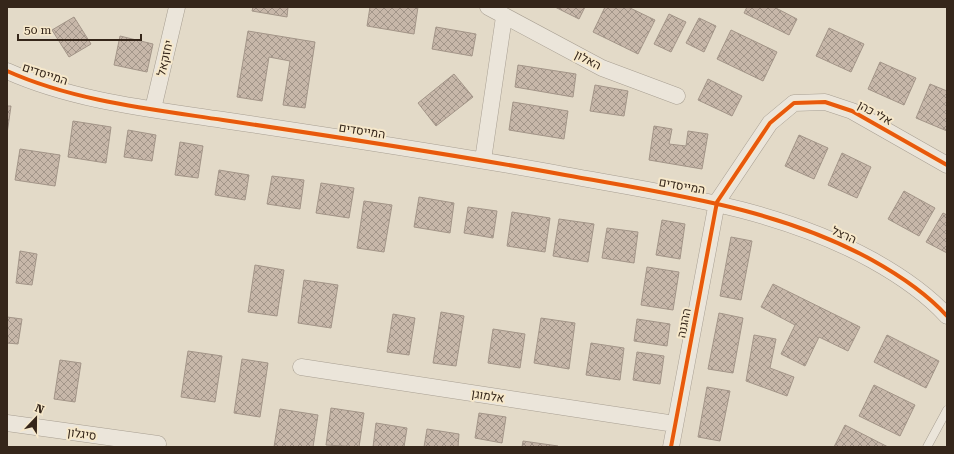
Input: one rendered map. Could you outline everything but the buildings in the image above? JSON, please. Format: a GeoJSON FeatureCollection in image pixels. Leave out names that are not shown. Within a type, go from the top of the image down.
{"type":"FeatureCollection","features":[{"type":"Feature","properties":{"kind":"street","name":"יחזקאל"},"geometry":{"type":"LineString","coordinates":[[153,109],[177,7]]}},
{"type":"Feature","properties":{"kind":"street","name":"האלון"},"geometry":{"type":"LineString","coordinates":[[488,7],[504,17],[602,68],[676,96]]}},
{"type":"Feature","properties":{"kind":"street"},"geometry":{"type":"LineString","coordinates":[[483,160],[504,17]]}},
{"type":"Feature","properties":{"kind":"street","name":"המייסדים"},"geometry":{"type":"LineString","coordinates":[[7,71],[32,82],[85,97],[153,109],[483,160],[717,202]]}},
{"type":"Feature","properties":{"kind":"street","name":"אלי כהן"},"geometry":{"type":"LineString","coordinates":[[717,202],[770,123],[794,103],[825,102],[852,111],[947,165]]}},
{"type":"Feature","properties":{"kind":"street","name":"הרצל"},"geometry":{"type":"LineString","coordinates":[[717,202],[798,226],[851,248],[896,273],[937,305],[947,316]]}},
{"type":"Feature","properties":{"kind":"street","name":"ההגנה"},"geometry":{"type":"LineString","coordinates":[[670,447],[717,202]]}},
{"type":"Feature","properties":{"kind":"street","name":"אלמוגן"},"geometry":{"type":"LineString","coordinates":[[300,368],[675,424]]}},
{"type":"Feature","properties":{"kind":"street","name":"סיגלון"},"geometry":{"type":"LineString","coordinates":[[7,423],[158,444]]}},
{"type":"Feature","properties":{"kind":"lane"},"geometry":{"type":"LineString","coordinates":[[927,447],[947,410]]}},
{"type":"Feature","properties":{"kind":"cycle path"},"geometry":{"type":"LineString","coordinates":[[7,71],[59,90],[113,103],[480,160],[644,189],[722,205],[761,215],[799,227],[836,242],[872,260],[902,278],[921,292],[947,316]]}},
{"type":"Feature","properties":{"kind":"cycle path"},"geometry":{"type":"LineString","coordinates":[[671,447],[717,202],[770,123],[794,103],[825,102],[852,111],[947,165]]}}]}
